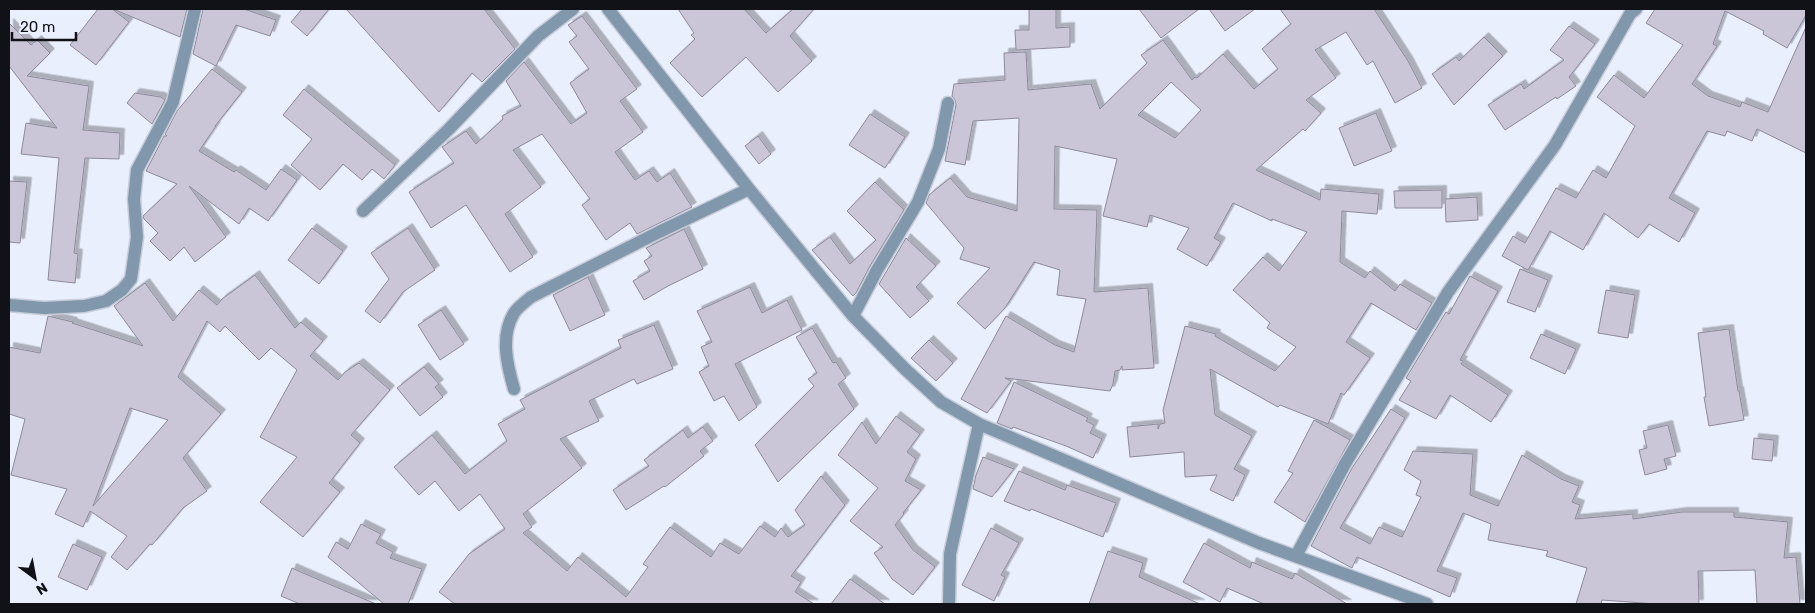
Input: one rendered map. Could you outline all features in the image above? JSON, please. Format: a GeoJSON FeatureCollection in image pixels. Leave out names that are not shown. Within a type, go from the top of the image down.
{"type":"FeatureCollection","features":[{"type":"Feature","properties":{"kind":"street"},"geometry":{"type":"LineString","coordinates":[[9,305],[44,308],[84,306],[106,300],[122,290],[131,279],[137,237],[134,198],[137,170],[173,102],[195,9]]}},
{"type":"Feature","properties":{"kind":"street"},"geometry":{"type":"LineString","coordinates":[[363,211],[449,129],[538,36],[573,9]]}},
{"type":"Feature","properties":{"kind":"street"},"geometry":{"type":"LineString","coordinates":[[608,9],[749,189],[852,316],[941,402],[979,424],[1259,543],[1427,604]]}},
{"type":"Feature","properties":{"kind":"street"},"geometry":{"type":"LineString","coordinates":[[1296,556],[1345,464],[1448,292],[1556,145],[1630,14],[1636,9]]}},
{"type":"Feature","properties":{"kind":"street"},"geometry":{"type":"LineString","coordinates":[[852,316],[918,202],[939,149],[948,103]]}},
{"type":"Feature","properties":{"kind":"street"},"geometry":{"type":"LineString","coordinates":[[514,389],[506,362],[506,334],[514,312],[531,297],[749,189]]}},
{"type":"Feature","properties":{"kind":"street"},"geometry":{"type":"LineString","coordinates":[[949,604],[950,554],[979,424]]}},
{"type":"Feature","properties":{"kind":"building"},"geometry":{"type":"Polygon","coordinates":[[[98,9],[112,9],[129,22],[96,65],[70,45],[98,9]]]}},
{"type":"Feature","properties":{"kind":"building"},"geometry":{"type":"Polygon","coordinates":[[[113,9],[187,9],[180,37],[113,9]]]}},
{"type":"Feature","properties":{"kind":"building"},"geometry":{"type":"Polygon","coordinates":[[[203,9],[244,9],[276,20],[270,36],[236,25],[216,66],[193,54],[203,9]]]}},
{"type":"Feature","properties":{"kind":"building"},"geometry":{"type":"Polygon","coordinates":[[[302,9],[329,9],[307,36],[291,22],[302,9]]]}},
{"type":"Feature","properties":{"kind":"building"},"geometry":{"type":"Polygon","coordinates":[[[346,9],[484,9],[515,49],[482,82],[472,73],[439,112],[346,9]]]}},
{"type":"Feature","properties":{"kind":"building"},"geometry":{"type":"Polygon","coordinates":[[[678,9],[744,9],[766,33],[793,9],[814,9],[790,36],[812,61],[778,92],[746,57],[702,97],[670,63],[695,39],[691,35],[694,33],[678,9]]]}},
{"type":"Feature","properties":{"kind":"building"},"geometry":{"type":"Polygon","coordinates":[[[1029,9],[1056,9],[1056,28],[1070,27],[1070,47],[1016,50],[1015,30],[1029,30],[1029,9]]]}},
{"type":"Feature","properties":{"kind":"building"},"geometry":{"type":"Polygon","coordinates":[[[1139,9],[1199,9],[1161,38],[1139,9]]]}},
{"type":"Feature","properties":{"kind":"building"},"geometry":{"type":"Polygon","coordinates":[[[1209,9],[1255,9],[1225,31],[1209,9]]]}},
{"type":"Feature","properties":{"kind":"building"},"geometry":{"type":"Polygon","coordinates":[[[1280,9],[1374,9],[1408,61],[1422,88],[1395,103],[1373,61],[1367,65],[1346,32],[1315,50],[1336,78],[1306,100],[1321,113],[1305,131],[1303,129],[1256,170],[1320,200],[1321,189],[1379,194],[1377,214],[1342,211],[1340,262],[1365,278],[1370,271],[1395,291],[1400,284],[1432,303],[1416,330],[1371,303],[1346,342],[1370,358],[1344,395],[1341,393],[1328,424],[1280,405],[1278,407],[1210,369],[1215,415],[1252,436],[1234,469],[1245,475],[1233,501],[1210,490],[1217,475],[1185,477],[1184,452],[1130,457],[1127,427],[1158,424],[1158,429],[1160,424],[1165,423],[1163,410],[1185,326],[1216,334],[1215,336],[1275,371],[1296,347],[1267,328],[1270,323],[1233,290],[1263,257],[1279,271],[1307,232],[1272,219],[1272,221],[1233,203],[1214,238],[1221,242],[1207,266],[1177,249],[1189,228],[1150,215],[1147,227],[1103,216],[1117,159],[1055,146],[1054,209],[1097,210],[1094,292],[1148,288],[1154,368],[1122,370],[1122,366],[1120,370],[1115,371],[1110,391],[1005,378],[1011,381],[987,413],[961,399],[1006,316],[1055,345],[1074,352],[1086,299],[1057,295],[1060,270],[1034,262],[1005,308],[985,329],[957,303],[990,268],[960,259],[964,248],[926,203],[929,195],[950,178],[967,197],[1017,211],[1019,118],[973,121],[965,165],[945,161],[956,105],[952,96],[954,84],[1005,80],[1004,53],[1026,52],[1028,90],[1091,84],[1100,109],[1147,63],[1141,55],[1163,40],[1192,80],[1195,77],[1197,78],[1223,54],[1254,89],[1278,69],[1262,49],[1291,24],[1280,9]],[[1171,82],[1138,115],[1175,138],[1201,110],[1171,82]]]}},
{"type":"Feature","properties":{"kind":"building"},"geometry":{"type":"Polygon","coordinates":[[[1655,9],[1806,9],[1806,15],[1787,48],[1763,34],[1764,31],[1725,11],[1713,44],[1717,46],[1692,84],[1708,96],[1740,107],[1742,102],[1768,112],[1806,27],[1806,153],[1757,129],[1752,141],[1727,131],[1725,136],[1707,131],[1669,198],[1695,213],[1679,242],[1649,224],[1638,238],[1604,213],[1583,250],[1550,231],[1528,270],[1502,256],[1513,236],[1525,243],[1556,188],[1576,198],[1593,170],[1606,178],[1635,126],[1597,97],[1614,75],[1644,98],[1683,45],[1646,23],[1655,9]]]}},
{"type":"Feature","properties":{"kind":"building"},"geometry":{"type":"Polygon","coordinates":[[[582,16],[637,89],[620,101],[643,132],[615,152],[635,180],[649,171],[657,182],[670,173],[692,207],[637,234],[630,223],[606,240],[582,205],[590,199],[542,134],[513,150],[541,187],[505,214],[533,257],[510,272],[466,205],[431,228],[409,192],[454,163],[442,147],[466,131],[476,144],[503,119],[502,116],[521,106],[506,81],[524,62],[571,124],[587,113],[570,83],[589,69],[569,42],[577,36],[568,25],[582,16]]]}},
{"type":"Feature","properties":{"kind":"building"},"geometry":{"type":"Polygon","coordinates":[[[9,23],[31,45],[37,40],[50,53],[27,76],[89,86],[83,130],[120,133],[119,159],[85,158],[74,253],[78,254],[75,283],[48,280],[59,158],[21,154],[26,123],[57,128],[9,66],[9,23]]]}},
{"type":"Feature","properties":{"kind":"building"},"geometry":{"type":"Polygon","coordinates":[[[1569,26],[1595,44],[1569,77],[1576,86],[1505,130],[1488,105],[1521,84],[1524,89],[1564,60],[1550,50],[1569,26]]]}},
{"type":"Feature","properties":{"kind":"building"},"geometry":{"type":"Polygon","coordinates":[[[1484,37],[1503,56],[1454,105],[1432,74],[1456,57],[1459,61],[1484,37]]]}},
{"type":"Feature","properties":{"kind":"building"},"geometry":{"type":"Polygon","coordinates":[[[212,69],[242,92],[215,126],[199,151],[234,172],[236,170],[266,190],[281,169],[297,180],[268,221],[249,208],[239,224],[189,186],[226,237],[195,262],[184,247],[170,261],[150,241],[158,233],[143,216],[177,184],[146,171],[164,136],[167,136],[165,134],[177,111],[212,69]]]}},
{"type":"Feature","properties":{"kind":"building"},"geometry":{"type":"Polygon","coordinates":[[[304,89],[395,165],[384,179],[372,169],[362,180],[343,164],[320,190],[291,165],[312,139],[283,115],[304,89]]]}},
{"type":"Feature","properties":{"kind":"building"},"geometry":{"type":"Polygon","coordinates":[[[135,93],[161,97],[165,100],[152,124],[127,103],[135,93]]]}},
{"type":"Feature","properties":{"kind":"building"},"geometry":{"type":"Polygon","coordinates":[[[1376,113],[1392,151],[1354,166],[1339,128],[1376,113]]]}},
{"type":"Feature","properties":{"kind":"building"},"geometry":{"type":"Polygon","coordinates":[[[870,114],[905,137],[885,168],[849,145],[870,114]]]}},
{"type":"Feature","properties":{"kind":"building"},"geometry":{"type":"Polygon","coordinates":[[[758,136],[771,154],[759,164],[745,146],[758,136]]]}},
{"type":"Feature","properties":{"kind":"building"},"geometry":{"type":"Polygon","coordinates":[[[9,181],[27,182],[20,243],[9,242],[9,181]]]}},
{"type":"Feature","properties":{"kind":"building"},"geometry":{"type":"Polygon","coordinates":[[[875,182],[904,210],[853,296],[812,250],[830,237],[850,264],[876,240],[847,211],[875,182]]]}},
{"type":"Feature","properties":{"kind":"building"},"geometry":{"type":"Polygon","coordinates":[[[1442,190],[1442,208],[1395,208],[1394,191],[1442,190]]]}},
{"type":"Feature","properties":{"kind":"building"},"geometry":{"type":"Polygon","coordinates":[[[1477,197],[1478,220],[1446,222],[1445,199],[1477,197]]]}},
{"type":"Feature","properties":{"kind":"building"},"geometry":{"type":"Polygon","coordinates":[[[312,228],[343,251],[319,284],[288,260],[312,228]]]}},
{"type":"Feature","properties":{"kind":"building"},"geometry":{"type":"Polygon","coordinates":[[[408,228],[435,270],[403,292],[380,323],[365,311],[389,279],[371,253],[408,228]]]}},
{"type":"Feature","properties":{"kind":"building"},"geometry":{"type":"Polygon","coordinates":[[[684,229],[703,269],[644,300],[633,281],[650,271],[644,261],[652,256],[646,248],[684,229]]]}},
{"type":"Feature","properties":{"kind":"building"},"geometry":{"type":"Polygon","coordinates":[[[906,238],[936,266],[916,287],[929,301],[910,318],[879,284],[906,238]]]}},
{"type":"Feature","properties":{"kind":"building"},"geometry":{"type":"Polygon","coordinates":[[[1520,269],[1548,280],[1535,312],[1507,302],[1520,269]]]}},
{"type":"Feature","properties":{"kind":"building"},"geometry":{"type":"Polygon","coordinates":[[[255,275],[295,328],[301,322],[323,341],[310,356],[338,380],[345,372],[359,363],[390,390],[351,435],[360,443],[329,483],[340,492],[303,537],[260,502],[297,457],[260,437],[297,370],[271,348],[259,360],[225,326],[220,332],[207,321],[178,377],[221,414],[183,458],[207,491],[183,508],[152,545],[150,544],[127,570],[111,557],[127,536],[90,511],[83,527],[55,514],[67,489],[11,475],[25,419],[9,414],[9,347],[40,353],[48,316],[73,322],[143,346],[114,306],[145,283],[173,321],[199,290],[217,305],[222,299],[255,275]],[[130,408],[93,506],[168,420],[130,408]]]}},
{"type":"Feature","properties":{"kind":"building"},"geometry":{"type":"Polygon","coordinates":[[[1470,276],[1498,291],[1460,360],[1463,361],[1461,364],[1508,395],[1491,422],[1450,395],[1436,419],[1399,400],[1411,381],[1406,378],[1446,312],[1449,314],[1470,276]]]}},
{"type":"Feature","properties":{"kind":"building"},"geometry":{"type":"Polygon","coordinates":[[[588,277],[605,315],[570,331],[553,295],[588,277]]]}},
{"type":"Feature","properties":{"kind":"building"},"geometry":{"type":"Polygon","coordinates":[[[750,287],[762,313],[787,300],[802,330],[735,364],[757,407],[739,421],[724,396],[714,401],[699,372],[709,366],[701,347],[712,342],[697,311],[750,287]]]}},
{"type":"Feature","properties":{"kind":"building"},"geometry":{"type":"Polygon","coordinates":[[[1606,290],[1635,295],[1628,338],[1598,333],[1606,290]]]}},
{"type":"Feature","properties":{"kind":"building"},"geometry":{"type":"Polygon","coordinates":[[[441,310],[464,344],[440,360],[418,325],[441,310]]]}},
{"type":"Feature","properties":{"kind":"building"},"geometry":{"type":"Polygon","coordinates":[[[654,325],[673,369],[637,384],[634,379],[589,401],[599,421],[560,439],[582,468],[523,514],[532,527],[523,533],[567,571],[578,557],[626,597],[648,567],[643,564],[670,527],[711,557],[720,543],[739,554],[760,526],[775,537],[781,528],[788,537],[805,525],[795,510],[821,476],[845,505],[791,576],[801,582],[795,592],[814,604],[455,604],[439,592],[469,554],[505,529],[480,494],[459,511],[435,481],[419,495],[394,467],[432,435],[465,474],[507,441],[498,424],[525,409],[520,400],[621,348],[618,340],[654,325]]]}},
{"type":"Feature","properties":{"kind":"building"},"geometry":{"type":"Polygon","coordinates":[[[812,328],[833,363],[836,362],[846,378],[838,384],[854,409],[778,482],[755,445],[814,386],[808,379],[817,373],[796,337],[812,328]]]}},
{"type":"Feature","properties":{"kind":"building"},"geometry":{"type":"Polygon","coordinates":[[[1729,329],[1744,420],[1709,426],[1704,397],[1706,397],[1698,333],[1729,329]]]}},
{"type":"Feature","properties":{"kind":"building"},"geometry":{"type":"Polygon","coordinates":[[[1541,334],[1576,349],[1565,374],[1530,358],[1541,334]]]}},
{"type":"Feature","properties":{"kind":"building"},"geometry":{"type":"Polygon","coordinates":[[[929,340],[953,363],[936,381],[911,358],[929,340]]]}},
{"type":"Feature","properties":{"kind":"building"},"geometry":{"type":"Polygon","coordinates":[[[424,367],[439,384],[435,387],[443,397],[420,416],[397,388],[424,367]]]}},
{"type":"Feature","properties":{"kind":"building"},"geometry":{"type":"Polygon","coordinates":[[[1014,382],[1088,418],[1086,421],[1094,425],[1090,433],[1102,439],[1093,458],[1066,446],[997,423],[1014,382]]]}},
{"type":"Feature","properties":{"kind":"building"},"geometry":{"type":"Polygon","coordinates":[[[1391,409],[1405,418],[1340,528],[1370,544],[1379,527],[1402,537],[1421,497],[1416,495],[1421,481],[1404,470],[1413,451],[1473,454],[1470,495],[1498,506],[1522,455],[1561,479],[1579,486],[1572,502],[1580,505],[1575,519],[1633,514],[1633,519],[1682,512],[1734,512],[1734,517],[1788,522],[1784,558],[1796,557],[1800,604],[1757,604],[1755,570],[1698,571],[1699,604],[1656,604],[1602,600],[1601,604],[1576,604],[1587,568],[1546,556],[1548,551],[1488,540],[1491,524],[1463,513],[1437,571],[1457,578],[1450,597],[1357,557],[1352,568],[1311,546],[1352,468],[1391,409]]]}},
{"type":"Feature","properties":{"kind":"building"},"geometry":{"type":"Polygon","coordinates":[[[896,416],[920,434],[907,452],[916,459],[905,481],[921,490],[895,525],[913,550],[935,567],[913,595],[892,579],[874,553],[883,547],[850,521],[878,488],[838,455],[862,422],[876,444],[896,416]]]}},
{"type":"Feature","properties":{"kind":"building"},"geometry":{"type":"Polygon","coordinates":[[[1314,420],[1350,440],[1305,522],[1274,502],[1293,473],[1288,471],[1314,420]]]}},
{"type":"Feature","properties":{"kind":"building"},"geometry":{"type":"Polygon","coordinates":[[[1668,425],[1676,456],[1664,459],[1667,469],[1645,475],[1639,450],[1647,448],[1643,431],[1668,425]]]}},
{"type":"Feature","properties":{"kind":"building"},"geometry":{"type":"Polygon","coordinates":[[[703,427],[713,441],[700,451],[704,456],[665,487],[626,510],[613,490],[649,466],[644,460],[683,430],[688,438],[703,427]]]}},
{"type":"Feature","properties":{"kind":"building"},"geometry":{"type":"Polygon","coordinates":[[[1754,438],[1774,440],[1772,461],[1752,459],[1754,438]]]}},
{"type":"Feature","properties":{"kind":"building"},"geometry":{"type":"Polygon","coordinates":[[[983,457],[1014,469],[992,497],[973,489],[983,457]]]}},
{"type":"Feature","properties":{"kind":"building"},"geometry":{"type":"Polygon","coordinates":[[[1019,471],[1065,490],[1067,485],[1116,503],[1103,537],[1031,509],[1030,511],[1004,501],[1019,471]]]}},
{"type":"Feature","properties":{"kind":"building"},"geometry":{"type":"Polygon","coordinates":[[[361,524],[381,534],[376,543],[393,552],[390,558],[422,569],[408,604],[384,604],[328,557],[336,542],[348,549],[361,524]]]}},
{"type":"Feature","properties":{"kind":"building"},"geometry":{"type":"Polygon","coordinates":[[[991,528],[1019,543],[1001,575],[1005,577],[994,601],[962,585],[991,528]]]}},
{"type":"Feature","properties":{"kind":"building"},"geometry":{"type":"Polygon","coordinates":[[[1204,543],[1250,568],[1252,562],[1292,579],[1295,573],[1347,604],[1264,604],[1227,588],[1220,602],[1183,582],[1204,543]]]}},
{"type":"Feature","properties":{"kind":"building"},"geometry":{"type":"Polygon","coordinates":[[[73,544],[102,557],[87,590],[58,577],[73,544]]]}},
{"type":"Feature","properties":{"kind":"building"},"geometry":{"type":"Polygon","coordinates":[[[1108,551],[1143,563],[1139,577],[1200,604],[1089,604],[1108,551]]]}},
{"type":"Feature","properties":{"kind":"building"},"geometry":{"type":"Polygon","coordinates":[[[292,568],[376,604],[300,604],[281,596],[292,568]]]}},
{"type":"Feature","properties":{"kind":"building"},"geometry":{"type":"Polygon","coordinates":[[[850,579],[885,604],[831,604],[850,579]]]}}]}
